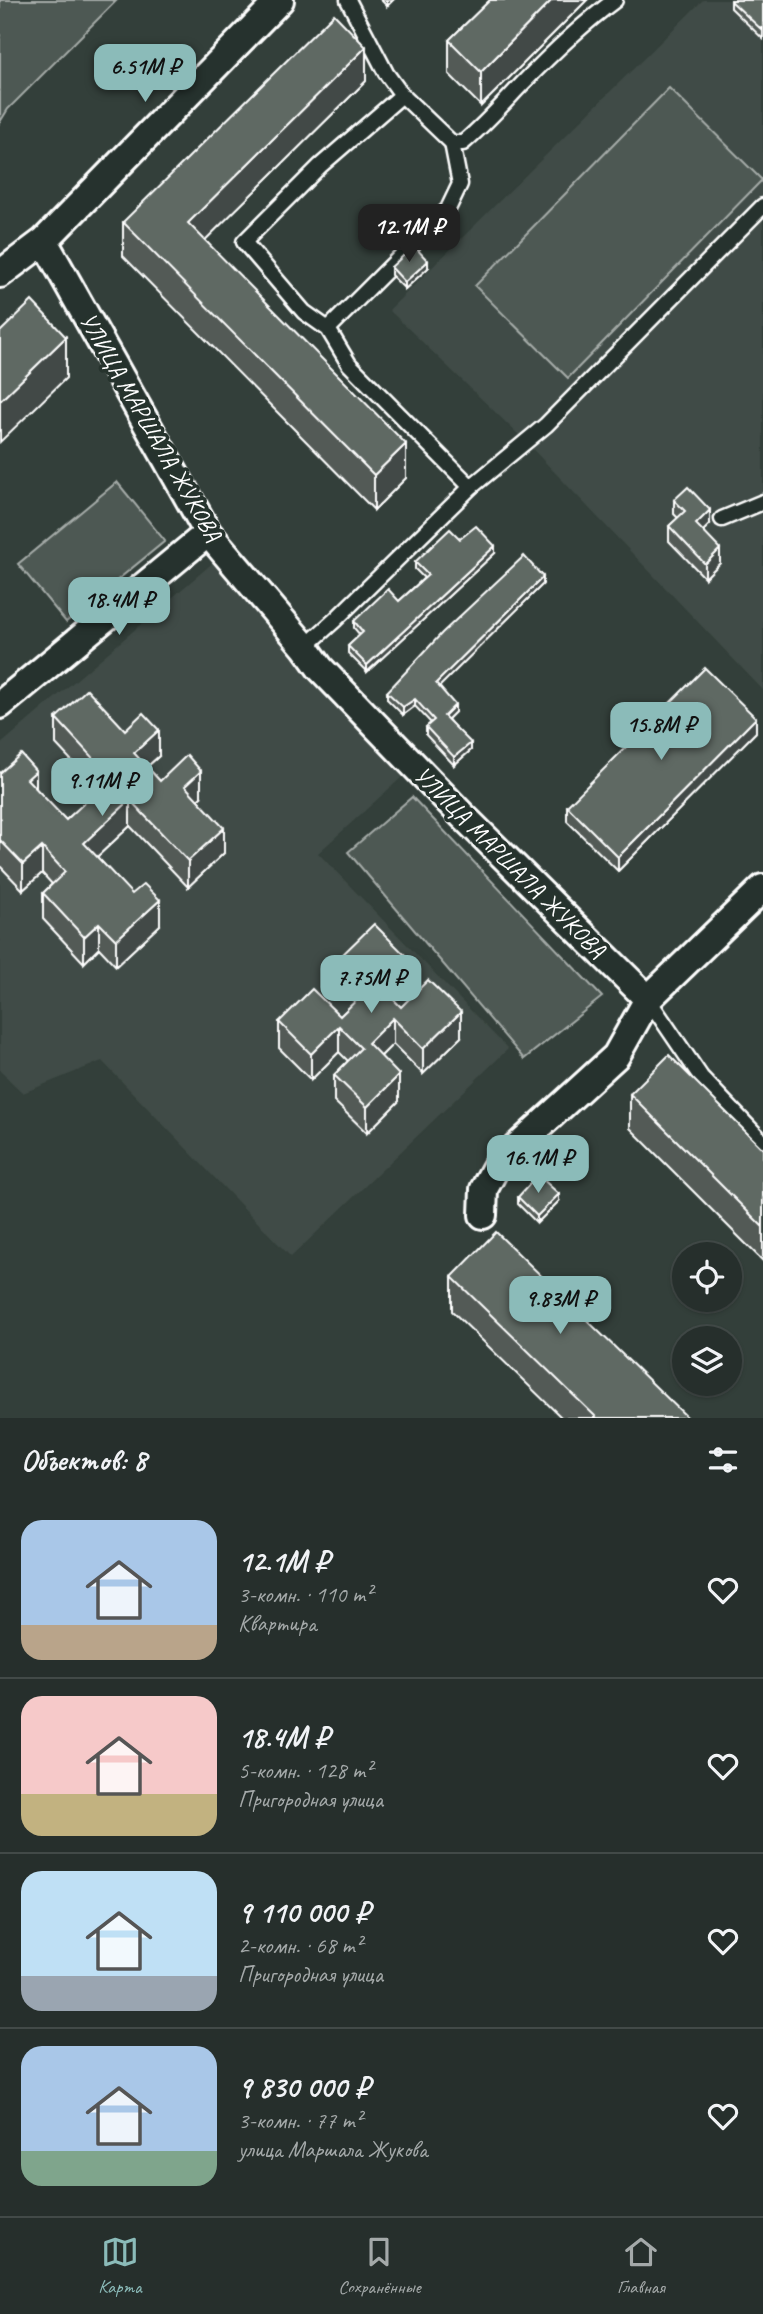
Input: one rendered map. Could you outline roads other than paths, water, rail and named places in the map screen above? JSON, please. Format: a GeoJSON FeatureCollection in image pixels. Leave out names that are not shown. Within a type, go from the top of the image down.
{"type":"FeatureCollection","features":[{"type":"Feature","properties":{"kind":"street"},"geometry":{"type":"LineString","coordinates":[[0,274],[44,241],[280,0]]}},
{"type":"Feature","properties":{"kind":"street","name":"УЛИЦА МАРШАЛА ЖУКОВА"},"geometry":{"type":"LineString","coordinates":[[44,241],[208,533],[320,668],[462,815],[649,999]]}},
{"type":"Feature","properties":{"kind":"street"},"geometry":{"type":"LineString","coordinates":[[0,705],[208,533]]}},
{"type":"Feature","properties":{"kind":"street"},"geometry":{"type":"LineString","coordinates":[[488,1223],[484,1189],[497,1165],[616,1056],[649,999],[763,888]]}},
{"type":"Feature","properties":{"kind":"lane"},"geometry":{"type":"LineString","coordinates":[[328,329],[448,209],[460,184],[452,143],[402,95],[386,73],[348,0]]}},
{"type":"Feature","properties":{"kind":"lane"},"geometry":{"type":"LineString","coordinates":[[452,143],[463,143],[489,121],[585,22],[615,0]]}},
{"type":"Feature","properties":{"kind":"lane"},"geometry":{"type":"LineString","coordinates":[[402,95],[320,166],[244,242],[304,312],[328,329],[349,364],[471,487]]}},
{"type":"Feature","properties":{"kind":"lane"},"geometry":{"type":"LineString","coordinates":[[304,647],[471,487],[546,425],[763,206]]}},
{"type":"Feature","properties":{"kind":"lane"},"geometry":{"type":"LineString","coordinates":[[722,519],[763,502]]}},
{"type":"Feature","properties":{"kind":"lane"},"geometry":{"type":"LineString","coordinates":[[649,999],[701,1077],[763,1142]]}}]}
